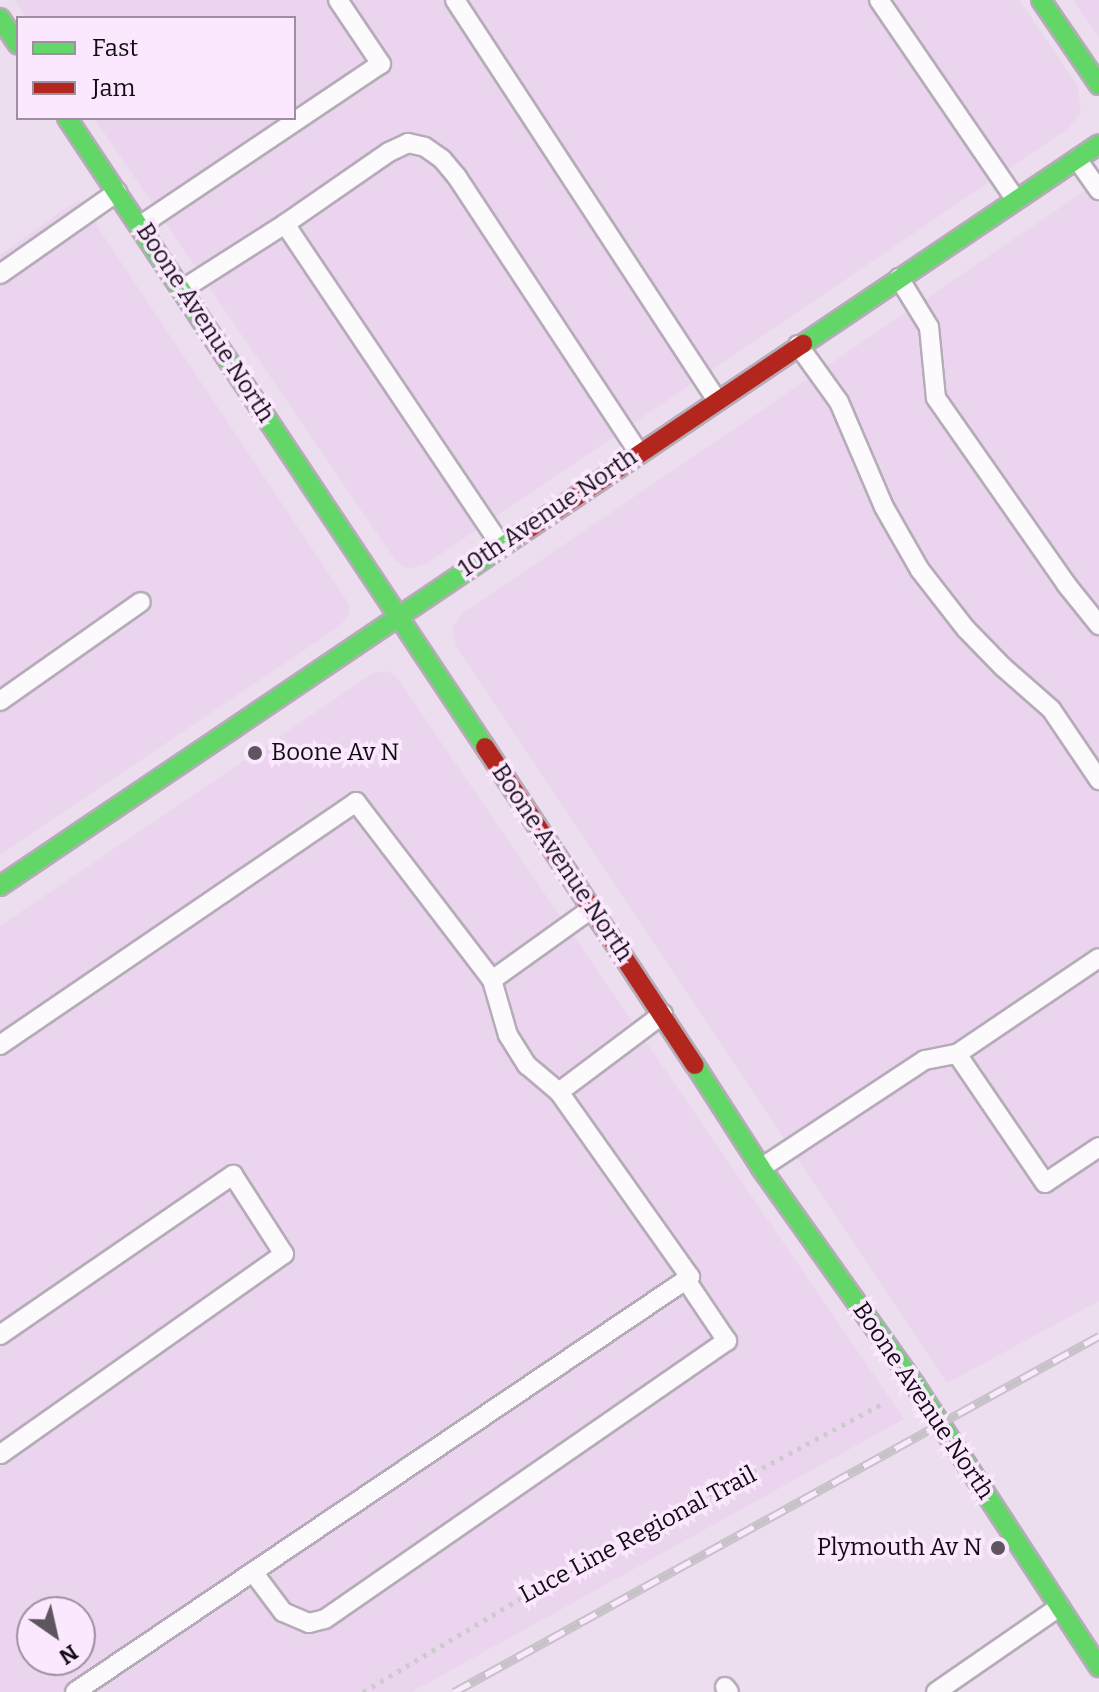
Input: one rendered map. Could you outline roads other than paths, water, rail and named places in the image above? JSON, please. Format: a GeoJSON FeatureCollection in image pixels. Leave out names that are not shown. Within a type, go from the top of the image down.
{"type":"FeatureCollection","features":[{"type":"Feature","properties":{"kind":"street"},"geometry":{"type":"LineString","coordinates":[[1041,0],[1099,85]]}},
{"type":"Feature","properties":{"kind":"street"},"geometry":{"type":"LineString","coordinates":[[0,18],[16,42]]}},
{"type":"Feature","properties":{"kind":"street","name":"Boone Avenue North"},"geometry":{"type":"LineString","coordinates":[[68,120],[141,225],[395,616],[663,1014],[761,1168],[915,1385],[1099,1667]]}},
{"type":"Feature","properties":{"kind":"street","name":"10th Avenue North"},"geometry":{"type":"LineString","coordinates":[[6,881],[1099,144]]}},
{"type":"Feature","properties":{"kind":"lane"},"geometry":{"type":"LineString","coordinates":[[141,225],[381,64],[338,0]]}},
{"type":"Feature","properties":{"kind":"lane"},"geometry":{"type":"LineString","coordinates":[[455,0],[717,400]]}},
{"type":"Feature","properties":{"kind":"lane"},"geometry":{"type":"LineString","coordinates":[[879,0],[1016,200]]}},
{"type":"Feature","properties":{"kind":"lane"},"geometry":{"type":"LineString","coordinates":[[183,289],[389,152],[408,143],[425,147],[442,159],[457,177],[639,453]]}},
{"type":"Feature","properties":{"kind":"lane"},"geometry":{"type":"LineString","coordinates":[[1077,159],[1099,190]]}},
{"type":"Feature","properties":{"kind":"lane"},"geometry":{"type":"LineString","coordinates":[[0,274],[117,192]]}},
{"type":"Feature","properties":{"kind":"lane"},"geometry":{"type":"LineString","coordinates":[[285,224],[501,545]]}},
{"type":"Feature","properties":{"kind":"lane"},"geometry":{"type":"LineString","coordinates":[[899,278],[929,327],[936,398],[1066,584],[1099,625]]}},
{"type":"Feature","properties":{"kind":"lane"},"geometry":{"type":"LineString","coordinates":[[798,345],[839,402],[884,507],[920,570],[975,639],[1051,709],[1099,780]]}},
{"type":"Feature","properties":{"kind":"lane"},"geometry":{"type":"LineString","coordinates":[[0,701],[141,602]]}},
{"type":"Feature","properties":{"kind":"lane"},"geometry":{"type":"LineString","coordinates":[[0,1045],[356,802],[492,980],[508,1035],[527,1065],[559,1092],[690,1277],[75,1692]]}},
{"type":"Feature","properties":{"kind":"lane"},"geometry":{"type":"LineString","coordinates":[[0,859],[6,881]]}},
{"type":"Feature","properties":{"kind":"lane"},"geometry":{"type":"LineString","coordinates":[[492,980],[591,909]]}},
{"type":"Feature","properties":{"kind":"lane"},"geometry":{"type":"LineString","coordinates":[[761,1168],[925,1060],[957,1054],[1099,958]]}},
{"type":"Feature","properties":{"kind":"lane"},"geometry":{"type":"LineString","coordinates":[[559,1092],[663,1014]]}},
{"type":"Feature","properties":{"kind":"lane"},"geometry":{"type":"LineString","coordinates":[[957,1054],[1045,1183],[1099,1147]]}},
{"type":"Feature","properties":{"kind":"lane"},"geometry":{"type":"LineString","coordinates":[[0,1335],[233,1175],[284,1254],[0,1454]]}},
{"type":"Feature","properties":{"kind":"lane"},"geometry":{"type":"LineString","coordinates":[[253,1572],[283,1612],[309,1623],[325,1619],[727,1341],[686,1280]]}},
{"type":"Feature","properties":{"kind":"lane"},"geometry":{"type":"LineString","coordinates":[[936,1692],[1060,1606]]}},
{"type":"Feature","properties":{"kind":"railway"},"geometry":{"type":"LineString","coordinates":[[454,1692],[1099,1336]]}},
{"type":"Feature","properties":{"kind":"place","name":"Boone Av N"},"geometry":{"type":"Point","coordinates":[255,753]}},
{"type":"Feature","properties":{"kind":"place","name":"Plymouth Av N"},"geometry":{"type":"Point","coordinates":[998,1548]}}]}
